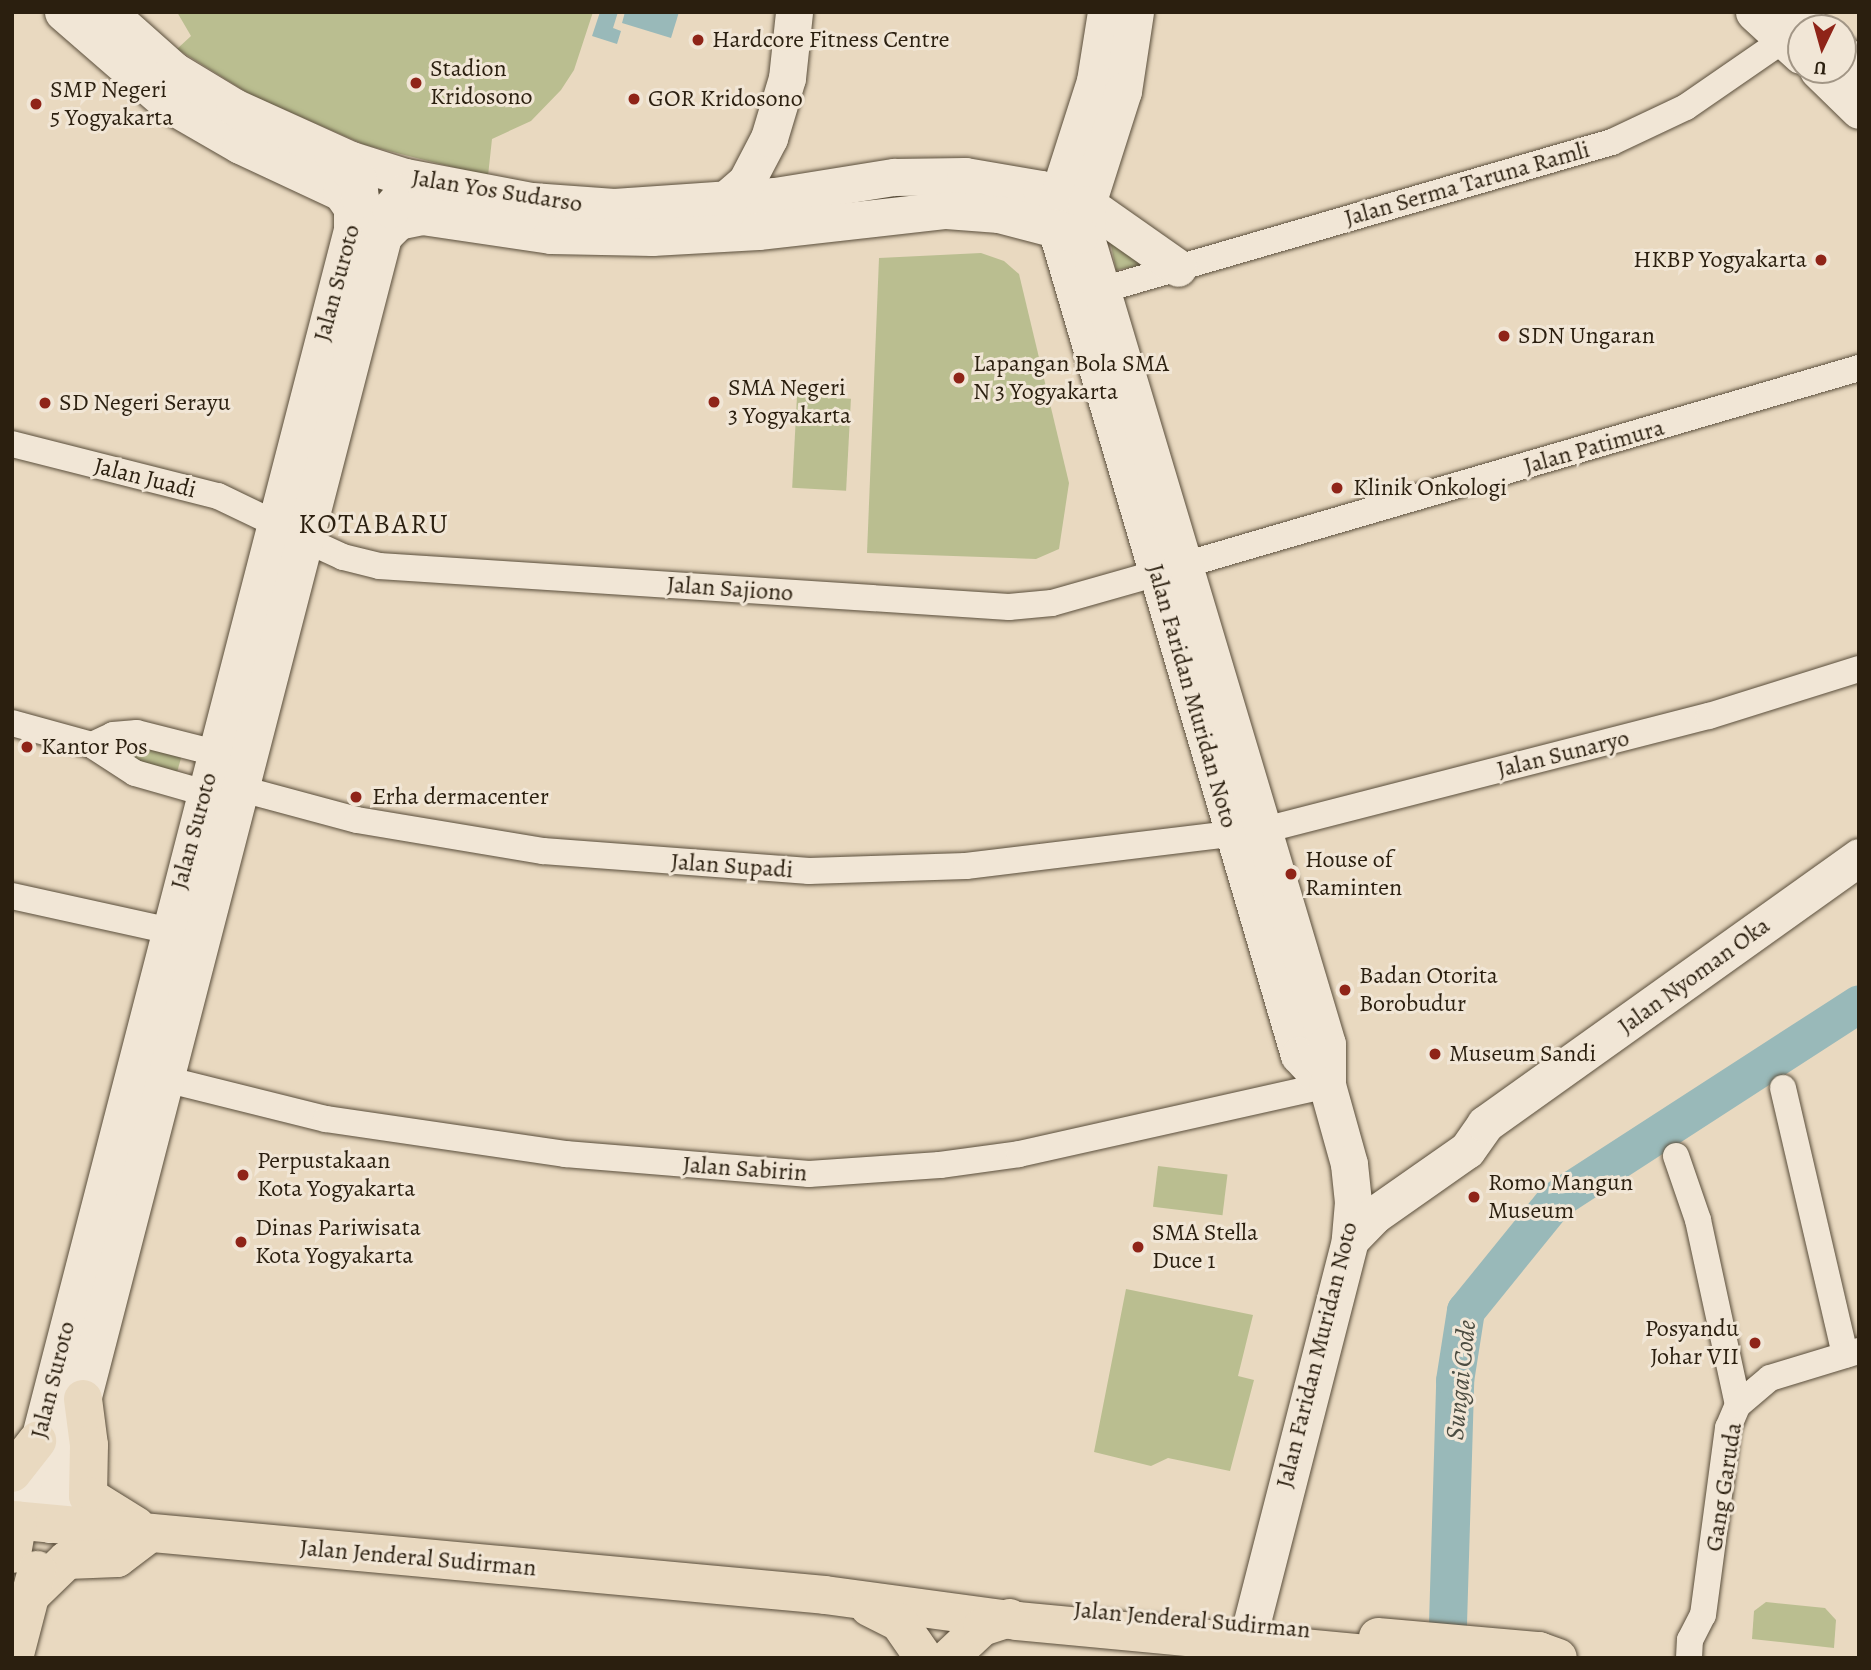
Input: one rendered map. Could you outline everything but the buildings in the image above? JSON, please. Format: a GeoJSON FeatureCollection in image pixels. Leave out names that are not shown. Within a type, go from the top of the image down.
{"type":"FeatureCollection","features":[{"type":"Feature","properties":{"kind":"main road"},"geometry":{"type":"LineString","coordinates":[[63,12],[169,104],[240,145],[341,192],[367,232],[422,216],[552,220],[665,237],[946,210],[1072,216]]}},
{"type":"Feature","properties":{"kind":"main road","name":"Jalan Yos Sudarso"},"geometry":{"type":"LineString","coordinates":[[108,12],[142,45],[203,90],[332,153],[552,220],[644,206],[724,201]]}},
{"type":"Feature","properties":{"kind":"main road"},"geometry":{"type":"LineString","coordinates":[[724,201],[746,182],[769,138],[787,78],[793,12]]}},
{"type":"Feature","properties":{"kind":"main road"},"geometry":{"type":"LineString","coordinates":[[1754,12],[1787,26]]}},
{"type":"Feature","properties":{"kind":"main road"},"geometry":{"type":"LineString","coordinates":[[1072,216],[1088,108],[1119,23]]}},
{"type":"Feature","properties":{"kind":"main road","name":"Jalan Suroto"},"geometry":{"type":"LineString","coordinates":[[23,1530],[37,1441],[147,1074],[227,779],[367,232],[360,186],[349,166],[332,153]]}},
{"type":"Feature","properties":{"kind":"main road"},"geometry":{"type":"LineString","coordinates":[[724,201],[894,177],[941,175],[1072,216],[1178,268]]}},
{"type":"Feature","properties":{"kind":"main road","name":"Jalan Suroto"},"geometry":{"type":"LineString","coordinates":[[367,232],[399,197],[434,183]]}},
{"type":"Feature","properties":{"kind":"main road","name":"Jalan Faridan Muridan Noto"},"geometry":{"type":"LineString","coordinates":[[1072,216],[1089,294],[1247,831],[1299,1055],[1327,1085],[1350,1174],[1350,1240],[1251,1625]]}},
{"type":"Feature","properties":{"kind":"main road","name":"Jalan Suroto"},"geometry":{"type":"LineString","coordinates":[[23,1530],[83,1399],[147,1074],[167,930],[227,779]]}},
{"type":"Feature","properties":{"kind":"main road","name":"Jalan Nyoman Oka"},"geometry":{"type":"LineString","coordinates":[[1350,1240],[1374,1215],[1467,1150],[1499,1142],[1666,1011],[1818,901],[1859,856]]}},
{"type":"Feature","properties":{"kind":"main road","name":"Jalan Nyoman Oka"},"geometry":{"type":"LineString","coordinates":[[1818,901],[1859,886]]}},
{"type":"Feature","properties":{"kind":"main road"},"geometry":{"type":"LineString","coordinates":[[31,1595],[67,1560],[117,1558],[150,1533],[94,1503],[88,1496],[89,1445],[83,1399]]}},
{"type":"Feature","properties":{"kind":"main road"},"geometry":{"type":"LineString","coordinates":[[12,1473],[37,1441]]}},
{"type":"Feature","properties":{"kind":"main road"},"geometry":{"type":"LineString","coordinates":[[14,1658],[31,1595],[23,1530]]}},
{"type":"Feature","properties":{"kind":"main road","name":"Jalan Jenderal Sudirman"},"geometry":{"type":"LineString","coordinates":[[23,1530],[150,1533],[838,1597],[964,1606],[1059,1607],[1251,1625],[1409,1658]]}},
{"type":"Feature","properties":{"kind":"main road"},"geometry":{"type":"LineString","coordinates":[[838,1597],[899,1622],[925,1658]]}},
{"type":"Feature","properties":{"kind":"main road"},"geometry":{"type":"LineString","coordinates":[[948,1658],[964,1606]]}},
{"type":"Feature","properties":{"kind":"main road","name":"Jalan Jenderal Sudirman"},"geometry":{"type":"LineString","coordinates":[[964,1606],[1003,1619],[1548,1655]]}},
{"type":"Feature","properties":{"kind":"main road"},"geometry":{"type":"LineString","coordinates":[[948,1658],[982,1627],[1003,1619],[1059,1607]]}},
{"type":"Feature","properties":{"kind":"street","name":"Jalan Serma Taruna Ramli"},"geometry":{"type":"LineString","coordinates":[[1089,294],[1612,142],[1686,107],[1787,41]]}},
{"type":"Feature","properties":{"kind":"street","name":"Jalan Patimura"},"geometry":{"type":"LineString","coordinates":[[1170,569],[1853,367]]}},
{"type":"Feature","properties":{"kind":"street","name":"Jalan Juadi"},"geometry":{"type":"LineString","coordinates":[[12,444],[218,496],[289,531]]}},
{"type":"Feature","properties":{"kind":"street","name":"Jalan Sajiono"},"geometry":{"type":"LineString","coordinates":[[289,531],[343,557],[379,566],[1009,607],[1052,603],[1170,569]]}},
{"type":"Feature","properties":{"kind":"street","name":"Jalan Sunaryo"},"geometry":{"type":"LineString","coordinates":[[1247,831],[1709,716],[1859,669]]}},
{"type":"Feature","properties":{"kind":"street"},"geometry":{"type":"LineString","coordinates":[[12,723],[92,745],[135,773],[227,779]]}},
{"type":"Feature","properties":{"kind":"street"},"geometry":{"type":"LineString","coordinates":[[92,745],[113,735],[137,733],[227,779]]}},
{"type":"Feature","properties":{"kind":"street","name":"Jalan Supadi"},"geometry":{"type":"LineString","coordinates":[[227,779],[357,820],[467,841],[775,870],[966,866],[1247,831]]}},
{"type":"Feature","properties":{"kind":"street"},"geometry":{"type":"LineString","coordinates":[[12,896],[167,930]]}},
{"type":"Feature","properties":{"kind":"street","name":"Jalan Sabirin"},"geometry":{"type":"LineString","coordinates":[[147,1074],[326,1119],[565,1154],[809,1174],[940,1165],[1019,1154],[1327,1085]]}},
{"type":"Feature","properties":{"kind":"street"},"geometry":{"type":"LineString","coordinates":[[1783,1088],[1852,1353]]}},
{"type":"Feature","properties":{"kind":"street"},"geometry":{"type":"LineString","coordinates":[[1676,1156],[1698,1220],[1738,1405]]}},
{"type":"Feature","properties":{"kind":"street","name":"Gang Garuda"},"geometry":{"type":"LineString","coordinates":[[1689,1658],[1690,1640],[1703,1615],[1728,1428],[1738,1405],[1770,1378],[1852,1353]]}},
{"type":"Feature","properties":{"kind":"green space","name":"Stadion Kridosono"},"geometry":{"type":"Polygon","coordinates":[[[177,12],[593,12],[574,70],[561,90],[531,121],[492,139],[488,176],[365,145],[251,95],[177,49],[191,36],[177,12]]]}},
{"type":"Feature","properties":{"kind":"green space"},"geometry":{"type":"Polygon","coordinates":[[[1110,240],[1152,264],[1116,270],[1110,240]]]}},
{"type":"Feature","properties":{"kind":"green space","name":"Lapangan Bola SMA N 3 Yogyakarta"},"geometry":{"type":"Polygon","coordinates":[[[981,253],[1004,261],[1019,274],[1069,483],[1059,549],[1036,559],[867,553],[879,258],[981,253]]]}},
{"type":"Feature","properties":{"kind":"green space"},"geometry":{"type":"Polygon","coordinates":[[[797,396],[851,399],[846,491],[792,488],[797,396]]]}},
{"type":"Feature","properties":{"kind":"green space"},"geometry":{"type":"Polygon","coordinates":[[[117,744],[183,751],[176,776],[127,758],[117,744]]]}},
{"type":"Feature","properties":{"kind":"green space"},"geometry":{"type":"Polygon","coordinates":[[[1158,1166],[1227,1175],[1222,1215],[1153,1207],[1158,1166]]]}},
{"type":"Feature","properties":{"kind":"green space"},"geometry":{"type":"Polygon","coordinates":[[[1126,1289],[1253,1315],[1238,1376],[1254,1380],[1230,1471],[1168,1458],[1151,1466],[1094,1452],[1126,1289]]]}},
{"type":"Feature","properties":{"kind":"green space"},"geometry":{"type":"Polygon","coordinates":[[[1766,1602],[1825,1608],[1836,1620],[1834,1648],[1752,1639],[1754,1611],[1766,1602]]]}},
{"type":"Feature","properties":{"kind":"water"},"geometry":{"type":"Polygon","coordinates":[[[600,12],[618,12],[613,28],[621,31],[617,44],[592,36],[600,12]]]}},
{"type":"Feature","properties":{"kind":"water"},"geometry":{"type":"Polygon","coordinates":[[[625,12],[679,12],[671,38],[622,23],[625,12]]]}},
{"type":"Feature","properties":{"kind":"waterway","name":"Sungai Code"},"geometry":{"type":"LineString","coordinates":[[1447,1658],[1455,1381],[1466,1311],[1555,1201],[1859,1004]]}},
{"type":"Feature","properties":{"kind":"place","name":"Hardcore Fitness Centre"},"geometry":{"type":"Point","coordinates":[698,40]}},
{"type":"Feature","properties":{"kind":"place","name":"Stadion Kridosono"},"geometry":{"type":"Point","coordinates":[416,83]}},
{"type":"Feature","properties":{"kind":"place","name":"GOR Kridosono"},"geometry":{"type":"Point","coordinates":[634,99]}},
{"type":"Feature","properties":{"kind":"place","name":"SMP Negeri 5 Yogyakarta"},"geometry":{"type":"Point","coordinates":[36,104]}},
{"type":"Feature","properties":{"kind":"place","name":"HKBP Yogyakarta"},"geometry":{"type":"Point","coordinates":[1821,260]}},
{"type":"Feature","properties":{"kind":"place","name":"SDN Ungaran"},"geometry":{"type":"Point","coordinates":[1504,336]}},
{"type":"Feature","properties":{"kind":"place","name":"Lapangan Bola SMA N 3 Yogyakarta"},"geometry":{"type":"Point","coordinates":[959,378]}},
{"type":"Feature","properties":{"kind":"place","name":"SMA Negeri 3 Yogyakarta"},"geometry":{"type":"Point","coordinates":[714,402]}},
{"type":"Feature","properties":{"kind":"place","name":"SD Negeri Serayu"},"geometry":{"type":"Point","coordinates":[45,403]}},
{"type":"Feature","properties":{"kind":"place","name":"Klinik Onkologi"},"geometry":{"type":"Point","coordinates":[1337,488]}},
{"type":"Feature","properties":{"kind":"place","name":"Kantor Pos"},"geometry":{"type":"Point","coordinates":[27,747]}},
{"type":"Feature","properties":{"kind":"place","name":"Erha dermacenter"},"geometry":{"type":"Point","coordinates":[356,797]}},
{"type":"Feature","properties":{"kind":"place","name":"House of Raminten"},"geometry":{"type":"Point","coordinates":[1291,874]}},
{"type":"Feature","properties":{"kind":"place","name":"Badan Otorita Borobudur"},"geometry":{"type":"Point","coordinates":[1345,990]}},
{"type":"Feature","properties":{"kind":"place","name":"Museum Sandi"},"geometry":{"type":"Point","coordinates":[1435,1054]}},
{"type":"Feature","properties":{"kind":"place","name":"Perpustakaan Kota Yogyakarta"},"geometry":{"type":"Point","coordinates":[243,1175]}},
{"type":"Feature","properties":{"kind":"place","name":"Romo Mangun Museum"},"geometry":{"type":"Point","coordinates":[1474,1197]}},
{"type":"Feature","properties":{"kind":"place","name":"Dinas Pariwisata Kota Yogyakarta"},"geometry":{"type":"Point","coordinates":[241,1242]}},
{"type":"Feature","properties":{"kind":"place","name":"SMA Stella Duce 1"},"geometry":{"type":"Point","coordinates":[1138,1247]}},
{"type":"Feature","properties":{"kind":"place","name":"Posyandu Johar VII"},"geometry":{"type":"Point","coordinates":[1755,1343]}},
{"type":"Feature","properties":{"kind":"district","name":"KOTABARU"},"geometry":{"type":"Point","coordinates":[374,524]}}]}
